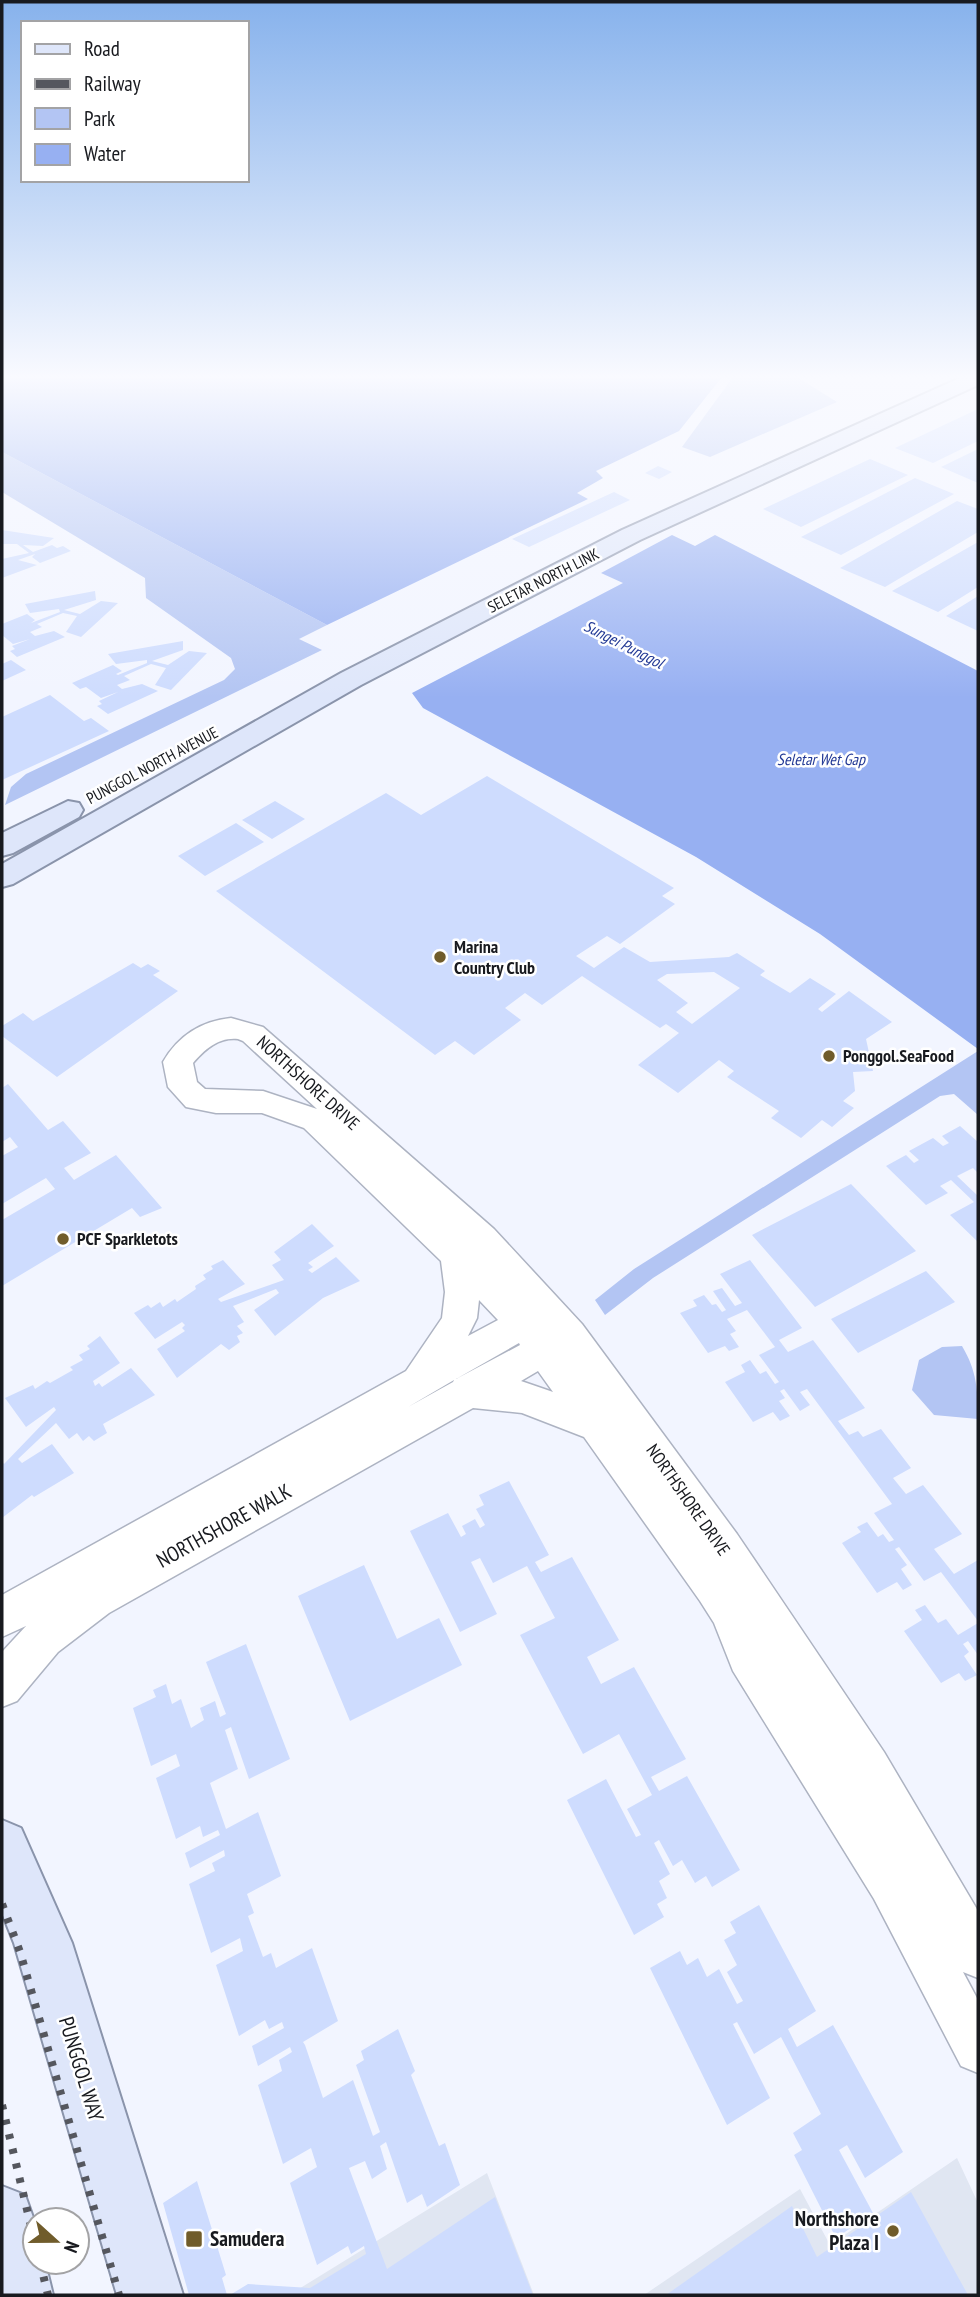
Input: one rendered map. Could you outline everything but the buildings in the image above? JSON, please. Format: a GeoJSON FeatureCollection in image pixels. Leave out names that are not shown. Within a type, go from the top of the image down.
{"type":"FeatureCollection","features":[{"type":"Feature","properties":{"kind":"main road","name":"SELETAR NORTH LINK"},"geometry":{"type":"LineString","coordinates":[[301,685],[627,519],[705,484]]}},
{"type":"Feature","properties":{"kind":"main road","name":"SELETAR NORTH LINK"},"geometry":{"type":"LineString","coordinates":[[268,727],[351,679],[631,535],[743,484]]}},
{"type":"Feature","properties":{"kind":"main road","name":"PUNGGOL NORTH AVENUE"},"geometry":{"type":"LineString","coordinates":[[2,846],[301,685]]}},
{"type":"Feature","properties":{"kind":"main road","name":"PUNGGOL NORTH AVENUE"},"geometry":{"type":"LineString","coordinates":[[2,877],[268,727]]}},
{"type":"Feature","properties":{"kind":"main road","name":"PUNGGOL WAY"},"geometry":{"type":"LineString","coordinates":[[2,1847],[43,1943],[150,2295]]}},
{"type":"Feature","properties":{"kind":"main road"},"geometry":{"type":"LineString","coordinates":[[2,2218],[20,2295]]}},
{"type":"Feature","properties":{"kind":"street","name":"NORTHSHORE DRIVE"},"geometry":{"type":"LineString","coordinates":[[978,1955],[869,1767],[726,1579],[600,1426],[546,1329],[457,1255],[315,1120],[263,1102],[216,1102],[191,1096],[177,1069],[186,1050],[198,1040],[224,1028],[239,1028],[253,1034],[482,1238],[546,1329],[723,1547],[726,1579],[729,1610],[748,1656],[890,1883],[978,2049]]}},
{"type":"Feature","properties":{"kind":"street","name":"NORTHSHORE WALK"},"geometry":{"type":"LineString","coordinates":[[412,1386],[450,1339],[462,1316],[465,1293],[457,1255]]}},
{"type":"Feature","properties":{"kind":"street","name":"NORTHSHORE WALK"},"geometry":{"type":"LineString","coordinates":[[2,1617],[412,1386],[546,1329]]}},
{"type":"Feature","properties":{"kind":"street","name":"NORTHSHORE WALK"},"geometry":{"type":"LineString","coordinates":[[2,1686],[28,1650],[54,1625],[95,1599],[466,1391],[514,1368],[546,1329]]}},
{"type":"Feature","properties":{"kind":"street"},"geometry":{"type":"LineString","coordinates":[[466,1391],[523,1397],[600,1426]]}},
{"type":"Feature","properties":{"kind":"shaded area","name":"Northshore Plaza I"},"geometry":{"type":"Polygon","coordinates":[[[957,2158],[978,2203],[978,2295],[644,2295],[800,2189],[830,2245],[957,2158]]]}},
{"type":"Feature","properties":{"kind":"shaded area"},"geometry":{"type":"Polygon","coordinates":[[[487,2173],[534,2295],[289,2295],[487,2173]]]}},
{"type":"Feature","properties":{"kind":"green space"},"geometry":{"type":"Polygon","coordinates":[[[2,484],[62,484],[327,625],[299,639],[322,650],[5,805],[11,787],[26,774],[224,680],[235,669],[231,658],[146,598],[145,578],[2,492],[2,484]]]}},
{"type":"Feature","properties":{"kind":"green space"},"geometry":{"type":"Polygon","coordinates":[[[978,1051],[978,1115],[954,1094],[940,1096],[653,1278],[605,1315],[595,1300],[634,1269],[978,1051]]]}},
{"type":"Feature","properties":{"kind":"green space"},"geometry":{"type":"Polygon","coordinates":[[[962,1346],[976,1381],[978,1419],[934,1415],[912,1390],[919,1360],[942,1347],[962,1346]]]}},
{"type":"Feature","properties":{"kind":"water"},"geometry":{"type":"Polygon","coordinates":[[[62,484],[592,484],[577,493],[588,499],[327,625],[62,484]]]}},
{"type":"Feature","properties":{"kind":"water","name":"Seletar Wet Gap"},"geometry":{"type":"Polygon","coordinates":[[[672,535],[695,546],[715,535],[978,671],[978,1049],[820,934],[696,857],[423,708],[412,693],[623,583],[601,573],[672,535]]]}},
{"type":"Feature","properties":{"kind":"railway"},"geometry":{"type":"LineString","coordinates":[[2,1904],[20,1952],[119,2295]]}},
{"type":"Feature","properties":{"kind":"railway"},"geometry":{"type":"LineString","coordinates":[[2,2105],[26,2206]]}},
{"type":"Feature","properties":{"kind":"railway"},"geometry":{"type":"LineString","coordinates":[[43,2276],[48,2295]]}},
{"type":"Feature","properties":{"kind":"place","name":"Marina Country Club"},"geometry":{"type":"Point","coordinates":[440,957]}},
{"type":"Feature","properties":{"kind":"place","name":"Ponggol.SeaFood"},"geometry":{"type":"Point","coordinates":[829,1056]}},
{"type":"Feature","properties":{"kind":"place","name":"PCF Sparkletots"},"geometry":{"type":"Point","coordinates":[63,1239]}},
{"type":"Feature","properties":{"kind":"place","name":"Northshore Plaza I"},"geometry":{"type":"Point","coordinates":[893,2231]}},
{"type":"Feature","properties":{"kind":"place","name":"Samudera"},"geometry":{"type":"Point","coordinates":[194,2239]}},
{"type":"Feature","properties":{"kind":"water label","name":"Sungei Punggol"},"geometry":{"type":"Point","coordinates":[624,644]}}]}
